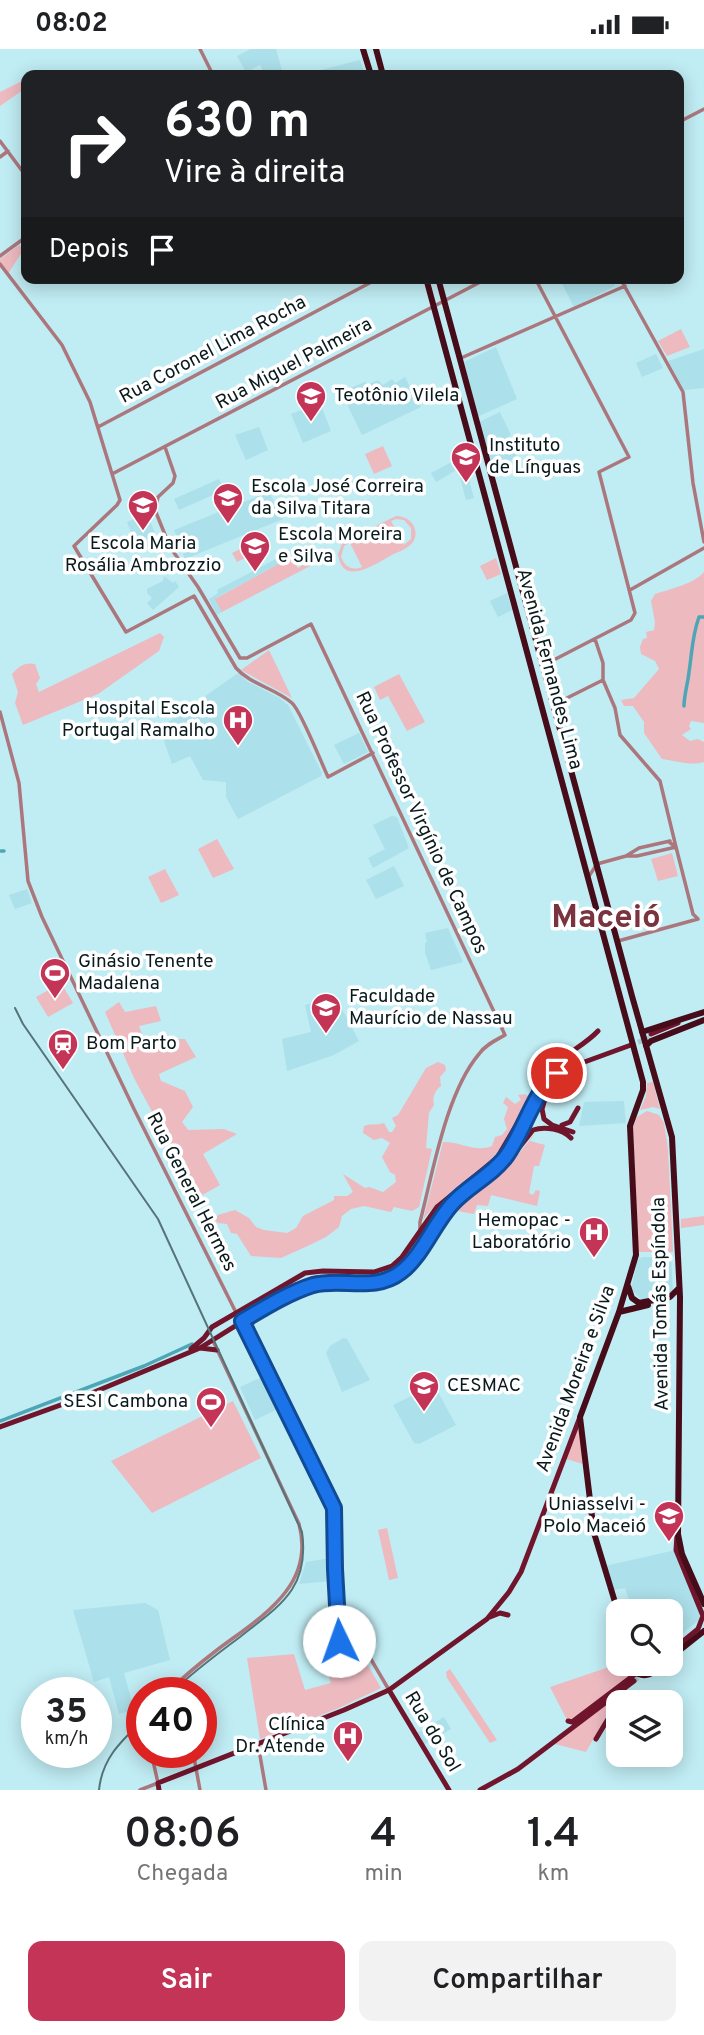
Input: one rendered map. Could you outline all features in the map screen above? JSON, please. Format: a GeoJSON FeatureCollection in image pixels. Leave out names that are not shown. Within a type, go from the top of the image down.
{"type":"FeatureCollection","features":[{"type":"Feature","properties":{"kind":"highway"},"geometry":{"type":"LineString","coordinates":[[363,49],[369,70]]}},
{"type":"Feature","properties":{"kind":"highway"},"geometry":{"type":"LineString","coordinates":[[376,49],[382,70]]}},
{"type":"Feature","properties":{"kind":"highway","name":"Avenida Fernandes Lima"},"geometry":{"type":"LineString","coordinates":[[428,284],[641,1068]]}},
{"type":"Feature","properties":{"kind":"highway","name":"Avenida Fernandes Lima"},"geometry":{"type":"LineString","coordinates":[[440,284],[652,1067]]}},
{"type":"Feature","properties":{"kind":"highway"},"geometry":{"type":"LineString","coordinates":[[642,1032],[704,1016]]}},
{"type":"Feature","properties":{"kind":"highway"},"geometry":{"type":"LineString","coordinates":[[646,1046],[651,1041],[704,1016]]}},
{"type":"Feature","properties":{"kind":"highway","name":"Avenida Tomás Espíndola"},"geometry":{"type":"LineString","coordinates":[[652,1067],[670,1126],[674,1153],[680,1288],[678,1534],[685,1560]]}},
{"type":"Feature","properties":{"kind":"highway","name":"Avenida Moreira e Silva"},"geometry":{"type":"LineString","coordinates":[[580,1417],[619,1312],[636,1255],[630,1126],[643,1090],[641,1068]]}},
{"type":"Feature","properties":{"kind":"highway"},"geometry":{"type":"LineString","coordinates":[[627,1284],[632,1298],[632,1309]]}},
{"type":"Feature","properties":{"kind":"highway"},"geometry":{"type":"LineString","coordinates":[[632,1298],[639,1303],[654,1301],[670,1297],[680,1288]]}},
{"type":"Feature","properties":{"kind":"highway"},"geometry":{"type":"LineString","coordinates":[[619,1312],[669,1300],[680,1304]]}},
{"type":"Feature","properties":{"kind":"highway"},"geometry":{"type":"LineString","coordinates":[[580,1417],[594,1533],[614,1599]]}},
{"type":"Feature","properties":{"kind":"highway"},"geometry":{"type":"LineString","coordinates":[[685,1560],[691,1567],[704,1597]]}},
{"type":"Feature","properties":{"kind":"highway"},"geometry":{"type":"LineString","coordinates":[[685,1560],[704,1604]]}},
{"type":"Feature","properties":{"kind":"highway"},"geometry":{"type":"LineString","coordinates":[[683,1648],[704,1631]]}},
{"type":"Feature","properties":{"kind":"main road"},"geometry":{"type":"LineString","coordinates":[[651,1035],[704,1016]]}},
{"type":"Feature","properties":{"kind":"main road"},"geometry":{"type":"LineString","coordinates":[[183,1355],[201,1341],[209,1330],[299,1276],[315,1271],[374,1272],[397,1262],[445,1200],[497,1158],[557,1061],[588,1041],[598,1031]]}},
{"type":"Feature","properties":{"kind":"main road"},"geometry":{"type":"LineString","coordinates":[[588,1041],[594,1046]]}},
{"type":"Feature","properties":{"kind":"main road"},"geometry":{"type":"LineString","coordinates":[[483,1179],[508,1154],[550,1079],[561,1071],[630,1043],[560,1067],[550,1074],[537,1090]]}},
{"type":"Feature","properties":{"kind":"main road"},"geometry":{"type":"LineString","coordinates":[[0,1427],[200,1348],[264,1308],[315,1285],[386,1281],[402,1271],[451,1205],[507,1163],[529,1134],[537,1128],[572,1135],[547,1122],[542,1116],[550,1079]]}},
{"type":"Feature","properties":{"kind":"main road"},"geometry":{"type":"LineString","coordinates":[[559,1126],[570,1122],[579,1108]]}},
{"type":"Feature","properties":{"kind":"main road"},"geometry":{"type":"LineString","coordinates":[[415,1257],[423,1242],[420,1230]]}},
{"type":"Feature","properties":{"kind":"main road"},"geometry":{"type":"LineString","coordinates":[[275,1289],[280,1300]]}},
{"type":"Feature","properties":{"kind":"main road"},"geometry":{"type":"LineString","coordinates":[[260,1299],[264,1308]]}},
{"type":"Feature","properties":{"kind":"main road"},"geometry":{"type":"LineString","coordinates":[[221,1322],[221,1327],[227,1331]]}},
{"type":"Feature","properties":{"kind":"main road"},"geometry":{"type":"LineString","coordinates":[[200,1348],[217,1350]]}},
{"type":"Feature","properties":{"kind":"main road","name":"Avenida Moreira e Silva"},"geometry":{"type":"LineString","coordinates":[[158,1787],[388,1689],[487,1619],[515,1583],[531,1549],[580,1417]]}},
{"type":"Feature","properties":{"kind":"main road"},"geometry":{"type":"LineString","coordinates":[[678,1534],[676,1550],[703,1614],[698,1629],[683,1641]]}},
{"type":"Feature","properties":{"kind":"main road"},"geometry":{"type":"LineString","coordinates":[[487,1619],[498,1613],[508,1615]]}},
{"type":"Feature","properties":{"kind":"main road"},"geometry":{"type":"LineString","coordinates":[[568,1721],[572,1722],[634,1676]]}},
{"type":"Feature","properties":{"kind":"main road"},"geometry":{"type":"LineString","coordinates":[[480,1790],[518,1769],[634,1681]]}},
{"type":"Feature","properties":{"kind":"main road","name":"Rua do Sol"},"geometry":{"type":"LineString","coordinates":[[388,1689],[449,1790]]}},
{"type":"Feature","properties":{"kind":"main road"},"geometry":{"type":"LineString","coordinates":[[596,1739],[625,1689]]}},
{"type":"Feature","properties":{"kind":"street"},"geometry":{"type":"LineString","coordinates":[[200,49],[210,70]]}},
{"type":"Feature","properties":{"kind":"street"},"geometry":{"type":"LineString","coordinates":[[684,119],[704,109]]}},
{"type":"Feature","properties":{"kind":"street"},"geometry":{"type":"LineString","coordinates":[[0,141],[21,169]]}},
{"type":"Feature","properties":{"kind":"street"},"geometry":{"type":"LineString","coordinates":[[0,157],[8,151]]}},
{"type":"Feature","properties":{"kind":"street"},"geometry":{"type":"LineString","coordinates":[[0,255],[21,240]]}},
{"type":"Feature","properties":{"kind":"street"},"geometry":{"type":"LineString","coordinates":[[0,264],[62,345],[90,403],[120,500],[74,546],[126,632],[194,596],[235,666],[252,682],[292,702],[328,777],[373,753]]}},
{"type":"Feature","properties":{"kind":"street","name":"Rua Coronel Lima Rocha"},"geometry":{"type":"LineString","coordinates":[[98,427],[368,284]]}},
{"type":"Feature","properties":{"kind":"street","name":"Rua Miguel Palmeira"},"geometry":{"type":"LineString","coordinates":[[112,474],[477,284]]}},
{"type":"Feature","properties":{"kind":"street"},"geometry":{"type":"LineString","coordinates":[[538,284],[629,457],[599,472],[635,610],[635,616],[631,620],[543,666]]}},
{"type":"Feature","properties":{"kind":"street"},"geometry":{"type":"LineString","coordinates":[[458,358],[625,286],[683,393],[693,482],[704,542]]}},
{"type":"Feature","properties":{"kind":"street","name":"Rua Professor Virgínio de Campos"},"geometry":{"type":"LineString","coordinates":[[165,447],[175,476],[173,483],[158,497],[155,510],[170,547],[198,587],[240,658],[247,658],[311,625],[505,1035],[477,1055],[458,1090],[442,1135],[420,1230]]}},
{"type":"Feature","properties":{"kind":"street"},"geometry":{"type":"LineString","coordinates":[[631,587],[704,548]]}},
{"type":"Feature","properties":{"kind":"street"},"geometry":{"type":"LineString","coordinates":[[554,705],[603,680],[606,673],[595,639]]}},
{"type":"Feature","properties":{"kind":"street"},"geometry":{"type":"LineString","coordinates":[[603,680],[615,708],[622,738],[660,782],[694,914],[698,919],[618,941]]}},
{"type":"Feature","properties":{"kind":"street","name":"Rua General Hermes"},"geometry":{"type":"LineString","coordinates":[[0,712],[19,783],[26,864],[34,899],[76,992],[334,1508],[339,1641],[362,1644],[388,1689]]}},
{"type":"Feature","properties":{"kind":"street"},"geometry":{"type":"LineString","coordinates":[[589,876],[597,864],[626,856],[639,849],[670,842],[674,837]]}},
{"type":"Feature","properties":{"kind":"street"},"geometry":{"type":"LineString","coordinates":[[670,842],[676,847]]}},
{"type":"Feature","properties":{"kind":"street"},"geometry":{"type":"LineString","coordinates":[[626,856],[676,847]]}},
{"type":"Feature","properties":{"kind":"street"},"geometry":{"type":"LineString","coordinates":[[692,921],[694,914]]}},
{"type":"Feature","properties":{"kind":"street"},"geometry":{"type":"LineString","coordinates":[[185,1677],[279,1602],[292,1583],[300,1560],[302,1541],[299,1524],[213,1341]]}},
{"type":"Feature","properties":{"kind":"street"},"geometry":{"type":"LineString","coordinates":[[258,1744],[266,1790]]}},
{"type":"Feature","properties":{"kind":"street"},"geometry":{"type":"LineString","coordinates":[[140,1790],[158,1787],[154,1768]]}},
{"type":"Feature","properties":{"kind":"street"},"geometry":{"type":"LineString","coordinates":[[196,1769],[200,1790]]}},
{"type":"Feature","properties":{"kind":"shaded area"},"geometry":{"type":"Polygon","coordinates":[[[251,49],[276,49],[282,70],[262,70],[260,65],[245,70],[237,56],[251,49]]]}},
{"type":"Feature","properties":{"kind":"shaded area"},"geometry":{"type":"Polygon","coordinates":[[[360,60],[363,70],[321,70],[360,60]]]}},
{"type":"Feature","properties":{"kind":"shaded area"},"geometry":{"type":"Polygon","coordinates":[[[21,82],[21,91],[0,106],[0,92],[21,82]]]}},
{"type":"Feature","properties":{"kind":"shaded area"},"geometry":{"type":"Polygon","coordinates":[[[19,245],[21,247],[21,254],[8,274],[0,266],[0,259],[19,245]]]}},
{"type":"Feature","properties":{"kind":"shaded area"},"geometry":{"type":"Polygon","coordinates":[[[562,284],[614,284],[615,286],[574,307],[562,284]]]}},
{"type":"Feature","properties":{"kind":"shaded area"},"geometry":{"type":"Polygon","coordinates":[[[681,329],[690,347],[667,356],[658,341],[681,329]]]}},
{"type":"Feature","properties":{"kind":"shaded area"},"geometry":{"type":"Polygon","coordinates":[[[496,347],[517,399],[479,416],[476,414],[464,362],[496,347]]]}},
{"type":"Feature","properties":{"kind":"shaded area"},"geometry":{"type":"Polygon","coordinates":[[[704,349],[704,388],[684,390],[668,361],[704,349]]]}},
{"type":"Feature","properties":{"kind":"shaded area"},"geometry":{"type":"Polygon","coordinates":[[[656,354],[663,368],[642,377],[636,363],[656,354]]]}},
{"type":"Feature","properties":{"kind":"shaded area"},"geometry":{"type":"Polygon","coordinates":[[[405,377],[421,407],[362,435],[341,392],[365,382],[367,385],[378,380],[383,385],[392,379],[395,383],[405,377]]]}},
{"type":"Feature","properties":{"kind":"shaded area","name":"Teotônio Vilela"},"geometry":{"type":"Polygon","coordinates":[[[320,403],[331,431],[303,443],[291,414],[320,403]]]}},
{"type":"Feature","properties":{"kind":"shaded area"},"geometry":{"type":"Polygon","coordinates":[[[500,412],[511,435],[508,437],[517,458],[492,468],[479,422],[500,412]]]}},
{"type":"Feature","properties":{"kind":"shaded area"},"geometry":{"type":"Polygon","coordinates":[[[259,427],[268,450],[246,460],[235,435],[259,427]]]}},
{"type":"Feature","properties":{"kind":"shaded area"},"geometry":{"type":"Polygon","coordinates":[[[383,446],[392,466],[374,474],[365,454],[383,446]]]}},
{"type":"Feature","properties":{"kind":"shaded area"},"geometry":{"type":"Polygon","coordinates":[[[450,463],[455,471],[436,482],[431,473],[450,463]]]}},
{"type":"Feature","properties":{"kind":"shaded area","name":"Instituto de Línguas"},"geometry":{"type":"Polygon","coordinates":[[[466,469],[474,498],[466,500],[458,470],[466,469]]]}},
{"type":"Feature","properties":{"kind":"shaded area"},"geometry":{"type":"Polygon","coordinates":[[[219,479],[224,490],[179,510],[174,499],[219,479]]]}},
{"type":"Feature","properties":{"kind":"shaded area","name":"Escola José Correira da Silva Titara"},"geometry":{"type":"Polygon","coordinates":[[[269,492],[283,519],[185,559],[174,530],[269,492]]]}},
{"type":"Feature","properties":{"kind":"shaded area","name":"Escola Maria Rosália Ambrozzio"},"geometry":{"type":"Polygon","coordinates":[[[147,513],[158,541],[138,550],[127,522],[147,513]]]}},
{"type":"Feature","properties":{"kind":"shaded area"},"geometry":{"type":"Polygon","coordinates":[[[396,516],[409,521],[416,532],[408,547],[368,568],[352,572],[341,564],[338,554],[347,540],[396,516]],[[404,520],[391,521],[404,545],[411,539],[411,528],[404,520]],[[377,528],[344,546],[341,557],[347,566],[355,569],[362,567],[350,543],[377,528]]]}},
{"type":"Feature","properties":{"kind":"shaded area"},"geometry":{"type":"Polygon","coordinates":[[[250,544],[255,553],[237,562],[232,553],[250,544]]]}},
{"type":"Feature","properties":{"kind":"shaded area","name":"Escola Moreira e Silva"},"geometry":{"type":"Polygon","coordinates":[[[291,551],[293,556],[216,598],[222,612],[217,615],[209,599],[218,593],[217,590],[291,551]]]}},
{"type":"Feature","properties":{"kind":"shaded area"},"geometry":{"type":"Polygon","coordinates":[[[291,557],[298,568],[310,560],[314,564],[222,612],[215,599],[291,557]]]}},
{"type":"Feature","properties":{"kind":"shaded area"},"geometry":{"type":"Polygon","coordinates":[[[496,558],[501,574],[487,580],[480,566],[496,558]]]}},
{"type":"Feature","properties":{"kind":"shaded area"},"geometry":{"type":"Polygon","coordinates":[[[704,572],[704,723],[691,721],[691,729],[682,735],[690,741],[698,739],[704,742],[704,762],[662,759],[644,733],[644,722],[633,706],[624,706],[621,700],[634,698],[659,669],[655,661],[641,654],[640,647],[643,639],[647,638],[646,632],[654,630],[651,601],[655,594],[688,583],[704,572]]]}},
{"type":"Feature","properties":{"kind":"shaded area"},"geometry":{"type":"Polygon","coordinates":[[[164,576],[173,583],[175,581],[179,587],[153,610],[147,603],[152,598],[147,589],[163,581],[164,576]]]}},
{"type":"Feature","properties":{"kind":"shaded area"},"geometry":{"type":"Polygon","coordinates":[[[507,593],[512,610],[498,617],[490,601],[507,593]]]}},
{"type":"Feature","properties":{"kind":"shaded area"},"geometry":{"type":"Polygon","coordinates":[[[160,633],[164,637],[159,651],[98,694],[23,725],[15,703],[18,692],[12,674],[20,667],[35,664],[40,678],[36,684],[39,692],[160,633]]]}},
{"type":"Feature","properties":{"kind":"shaded area"},"geometry":{"type":"Polygon","coordinates":[[[269,650],[292,698],[241,670],[269,650]]]}},
{"type":"Feature","properties":{"kind":"shaded area","name":"Hospital Escola Portugal Ramalho"},"geometry":{"type":"Polygon","coordinates":[[[238,673],[248,682],[288,705],[322,773],[321,776],[238,819],[226,797],[226,782],[203,780],[190,756],[172,764],[163,738],[166,736],[160,728],[238,673]]]}},
{"type":"Feature","properties":{"kind":"shaded area"},"geometry":{"type":"Polygon","coordinates":[[[399,674],[425,722],[407,731],[388,696],[380,700],[374,687],[399,674]]]}},
{"type":"Feature","properties":{"kind":"shaded area"},"geometry":{"type":"Polygon","coordinates":[[[359,733],[368,752],[344,764],[334,745],[359,733]]]}},
{"type":"Feature","properties":{"kind":"shaded area"},"geometry":{"type":"Polygon","coordinates":[[[392,816],[397,817],[409,848],[373,868],[368,858],[385,849],[373,825],[392,816]]]}},
{"type":"Feature","properties":{"kind":"shaded area"},"geometry":{"type":"Polygon","coordinates":[[[217,839],[234,869],[213,878],[198,849],[217,839]]]}},
{"type":"Feature","properties":{"kind":"shaded area"},"geometry":{"type":"Polygon","coordinates":[[[672,853],[678,876],[658,881],[651,859],[672,853]]]}},
{"type":"Feature","properties":{"kind":"shaded area"},"geometry":{"type":"Polygon","coordinates":[[[394,866],[404,886],[376,899],[366,880],[394,866]]]}},
{"type":"Feature","properties":{"kind":"shaded area"},"geometry":{"type":"Polygon","coordinates":[[[165,869],[179,895],[161,903],[148,877],[165,869]]]}},
{"type":"Feature","properties":{"kind":"shaded area"},"geometry":{"type":"Polygon","coordinates":[[[27,889],[32,903],[15,909],[9,895],[27,889]]]}},
{"type":"Feature","properties":{"kind":"shaded area"},"geometry":{"type":"Polygon","coordinates":[[[448,928],[463,962],[431,970],[425,953],[425,933],[448,928]]]}},
{"type":"Feature","properties":{"kind":"shaded area","name":"Ginásio Tenente Madalena"},"geometry":{"type":"Polygon","coordinates":[[[61,983],[73,1003],[48,1017],[36,997],[61,983]]]}},
{"type":"Feature","properties":{"kind":"shaded area","name":"Faculdade Maurício de Nassau"},"geometry":{"type":"Polygon","coordinates":[[[336,998],[359,1041],[334,1055],[287,1071],[282,1039],[311,1032],[305,1005],[336,998]]]}},
{"type":"Feature","properties":{"kind":"shaded area"},"geometry":{"type":"Polygon","coordinates":[[[119,1002],[125,1012],[156,1006],[161,1021],[139,1026],[147,1048],[185,1039],[196,1057],[159,1074],[161,1081],[185,1091],[193,1107],[182,1122],[188,1130],[224,1129],[237,1134],[203,1154],[220,1185],[197,1198],[186,1176],[189,1173],[186,1162],[178,1152],[173,1151],[134,1078],[105,1012],[119,1002]]]}},
{"type":"Feature","properties":{"kind":"shaded area"},"geometry":{"type":"Polygon","coordinates":[[[438,1062],[445,1065],[446,1070],[440,1077],[441,1086],[434,1094],[434,1105],[429,1113],[426,1148],[432,1149],[419,1207],[412,1211],[394,1207],[391,1212],[364,1206],[351,1209],[342,1216],[339,1227],[326,1237],[281,1258],[251,1256],[237,1234],[231,1233],[227,1224],[215,1220],[218,1215],[235,1210],[249,1218],[256,1227],[287,1233],[296,1228],[303,1216],[334,1200],[334,1196],[347,1196],[353,1192],[343,1174],[365,1188],[383,1192],[396,1182],[395,1175],[390,1172],[382,1157],[390,1143],[382,1138],[374,1140],[363,1133],[364,1126],[384,1123],[389,1132],[392,1132],[396,1126],[392,1118],[398,1115],[426,1068],[438,1062]]]}},
{"type":"Feature","properties":{"kind":"shaded area"},"geometry":{"type":"Polygon","coordinates":[[[653,1082],[660,1109],[653,1107],[640,1110],[646,1096],[647,1083],[653,1082]]]}},
{"type":"Feature","properties":{"kind":"shaded area"},"geometry":{"type":"Polygon","coordinates":[[[525,1094],[530,1097],[495,1155],[438,1203],[423,1220],[443,1142],[473,1148],[492,1146],[495,1137],[502,1135],[507,1129],[504,1119],[508,1107],[503,1103],[506,1097],[515,1104],[521,1100],[518,1095],[525,1094]]]}},
{"type":"Feature","properties":{"kind":"shaded area"},"geometry":{"type":"Polygon","coordinates":[[[624,1101],[626,1123],[579,1126],[584,1102],[624,1101]]]}},
{"type":"Feature","properties":{"kind":"shaded area"},"geometry":{"type":"Polygon","coordinates":[[[647,1111],[659,1115],[664,1123],[668,1149],[673,1252],[638,1252],[633,1127],[637,1117],[647,1111]]]}},
{"type":"Feature","properties":{"kind":"shaded area"},"geometry":{"type":"Polygon","coordinates":[[[536,1133],[530,1141],[545,1145],[539,1166],[534,1166],[529,1193],[533,1195],[536,1190],[540,1191],[537,1206],[491,1195],[488,1206],[477,1205],[474,1214],[458,1211],[455,1206],[460,1200],[507,1167],[536,1133]]]}},
{"type":"Feature","properties":{"kind":"shaded area"},"geometry":{"type":"Polygon","coordinates":[[[704,1216],[704,1225],[681,1228],[681,1219],[704,1216]]]}},
{"type":"Feature","properties":{"kind":"shaded area"},"geometry":{"type":"Polygon","coordinates":[[[642,1257],[671,1258],[673,1292],[670,1295],[642,1300],[631,1289],[638,1260],[642,1257]]]}},
{"type":"Feature","properties":{"kind":"shaded area"},"geometry":{"type":"Polygon","coordinates":[[[343,1338],[347,1339],[370,1380],[342,1392],[326,1353],[330,1346],[343,1338]]]}},
{"type":"Feature","properties":{"kind":"shaded area"},"geometry":{"type":"Polygon","coordinates":[[[262,1377],[278,1409],[255,1420],[240,1387],[262,1377]]]}},
{"type":"Feature","properties":{"kind":"shaded area","name":"CESMAC"},"geometry":{"type":"Polygon","coordinates":[[[434,1385],[456,1425],[419,1444],[414,1443],[393,1405],[434,1385]]]}},
{"type":"Feature","properties":{"kind":"shaded area","name":"SESI Cambona"},"geometry":{"type":"Polygon","coordinates":[[[233,1401],[261,1458],[152,1513],[111,1461],[233,1401]]]}},
{"type":"Feature","properties":{"kind":"shaded area"},"geometry":{"type":"Polygon","coordinates":[[[578,1423],[583,1464],[563,1458],[578,1423]]]}},
{"type":"Feature","properties":{"kind":"shaded area"},"geometry":{"type":"Polygon","coordinates":[[[387,1528],[398,1578],[389,1580],[378,1530],[387,1528]]]}},
{"type":"Feature","properties":{"kind":"shaded area"},"geometry":{"type":"Polygon","coordinates":[[[676,1550],[703,1617],[683,1633],[683,1599],[629,1599],[625,1588],[614,1590],[605,1566],[676,1550]]]}},
{"type":"Feature","properties":{"kind":"shaded area"},"geometry":{"type":"Polygon","coordinates":[[[331,1558],[331,1581],[299,1584],[306,1562],[331,1558]]]}},
{"type":"Feature","properties":{"kind":"shaded area"},"geometry":{"type":"Polygon","coordinates":[[[145,1603],[158,1610],[170,1660],[124,1673],[126,1712],[119,1714],[112,1677],[93,1677],[73,1610],[145,1603]]]}},
{"type":"Feature","properties":{"kind":"shaded area"},"geometry":{"type":"Polygon","coordinates":[[[320,1649],[359,1650],[381,1688],[339,1708],[260,1739],[247,1658],[294,1654],[305,1690],[331,1683],[320,1649]]]}},
{"type":"Feature","properties":{"kind":"shaded area"},"geometry":{"type":"Polygon","coordinates":[[[606,1668],[606,1676],[629,1676],[612,1690],[606,1690],[606,1695],[572,1722],[568,1722],[550,1687],[606,1668]]]}},
{"type":"Feature","properties":{"kind":"shaded area"},"geometry":{"type":"Polygon","coordinates":[[[450,1669],[497,1740],[490,1743],[447,1678],[446,1672],[450,1669]]]}},
{"type":"Feature","properties":{"kind":"shaded area"},"geometry":{"type":"Polygon","coordinates":[[[606,1704],[606,1716],[586,1752],[555,1744],[606,1704]]]}},
{"type":"Feature","properties":{"kind":"shaded area"},"geometry":{"type":"Polygon","coordinates":[[[444,1717],[451,1729],[424,1745],[417,1733],[444,1717]]]}},
{"type":"Feature","properties":{"kind":"waterway"},"geometry":{"type":"LineString","coordinates":[[684,706],[695,631],[699,617],[704,617]]}},
{"type":"Feature","properties":{"kind":"waterway"},"geometry":{"type":"LineString","coordinates":[[0,1421],[144,1366],[192,1344]]}},
{"type":"Feature","properties":{"kind":"tunnel"},"geometry":{"type":"LineString","coordinates":[[631,1045],[652,1037]]}},
{"type":"Feature","properties":{"kind":"tunnel"},"geometry":{"type":"LineString","coordinates":[[634,1681],[640,1676]]}},
{"type":"Feature","properties":{"kind":"tram line"},"geometry":{"type":"LineString","coordinates":[[15,1008],[23,1024],[158,1219],[302,1532],[301,1568],[289,1594],[267,1616],[189,1677]]}},
{"type":"Feature","properties":{"kind":"tram line"},"geometry":{"type":"LineString","coordinates":[[99,1790],[108,1760],[126,1738]]}},
{"type":"Feature","properties":{"kind":"place","name":"Teotônio Vilela"},"geometry":{"type":"Point","coordinates":[311,423]}},
{"type":"Feature","properties":{"kind":"place","name":"Instituto de Línguas"},"geometry":{"type":"Point","coordinates":[466,484]}},
{"type":"Feature","properties":{"kind":"place","name":"Escola José Correira da Silva Titara"},"geometry":{"type":"Point","coordinates":[228,525]}},
{"type":"Feature","properties":{"kind":"place","name":"Escola Maria Rosália Ambrozzio"},"geometry":{"type":"Point","coordinates":[143,532]}},
{"type":"Feature","properties":{"kind":"place","name":"Escola Moreira e Silva"},"geometry":{"type":"Point","coordinates":[255,573]}},
{"type":"Feature","properties":{"kind":"place","name":"Hospital Escola Portugal Ramalho"},"geometry":{"type":"Point","coordinates":[238,747]}},
{"type":"Feature","properties":{"kind":"place","name":"Ginásio Tenente Madalena"},"geometry":{"type":"Point","coordinates":[55,1000]}},
{"type":"Feature","properties":{"kind":"place","name":"Faculdade Maurício de Nassau"},"geometry":{"type":"Point","coordinates":[326,1035]}},
{"type":"Feature","properties":{"kind":"place","name":"Bom Parto"},"geometry":{"type":"Point","coordinates":[63,1071]}},
{"type":"Feature","properties":{"kind":"place","name":"Hemopac - Laboratório"},"geometry":{"type":"Point","coordinates":[594,1259]}},
{"type":"Feature","properties":{"kind":"place","name":"CESMAC"},"geometry":{"type":"Point","coordinates":[424,1413]}},
{"type":"Feature","properties":{"kind":"place","name":"SESI Cambona"},"geometry":{"type":"Point","coordinates":[211,1429]}},
{"type":"Feature","properties":{"kind":"place","name":"Uniasselvi - Polo Maceió"},"geometry":{"type":"Point","coordinates":[669,1543]}},
{"type":"Feature","properties":{"kind":"place","name":"Clínica Dr. Atende"},"geometry":{"type":"Point","coordinates":[348,1763]}},
{"type":"Feature","properties":{"kind":"district","name":"Maceió"},"geometry":{"type":"Point","coordinates":[606,919]}},
{"type":"Feature","properties":{"kind":"route"},"geometry":{"type":"LineString","coordinates":[[339,1641],[334,1508],[242,1321],[314,1285],[369,1284],[386,1281],[402,1271],[424,1245],[451,1205],[502,1162],[546,1085],[557,1073]]}}]}
